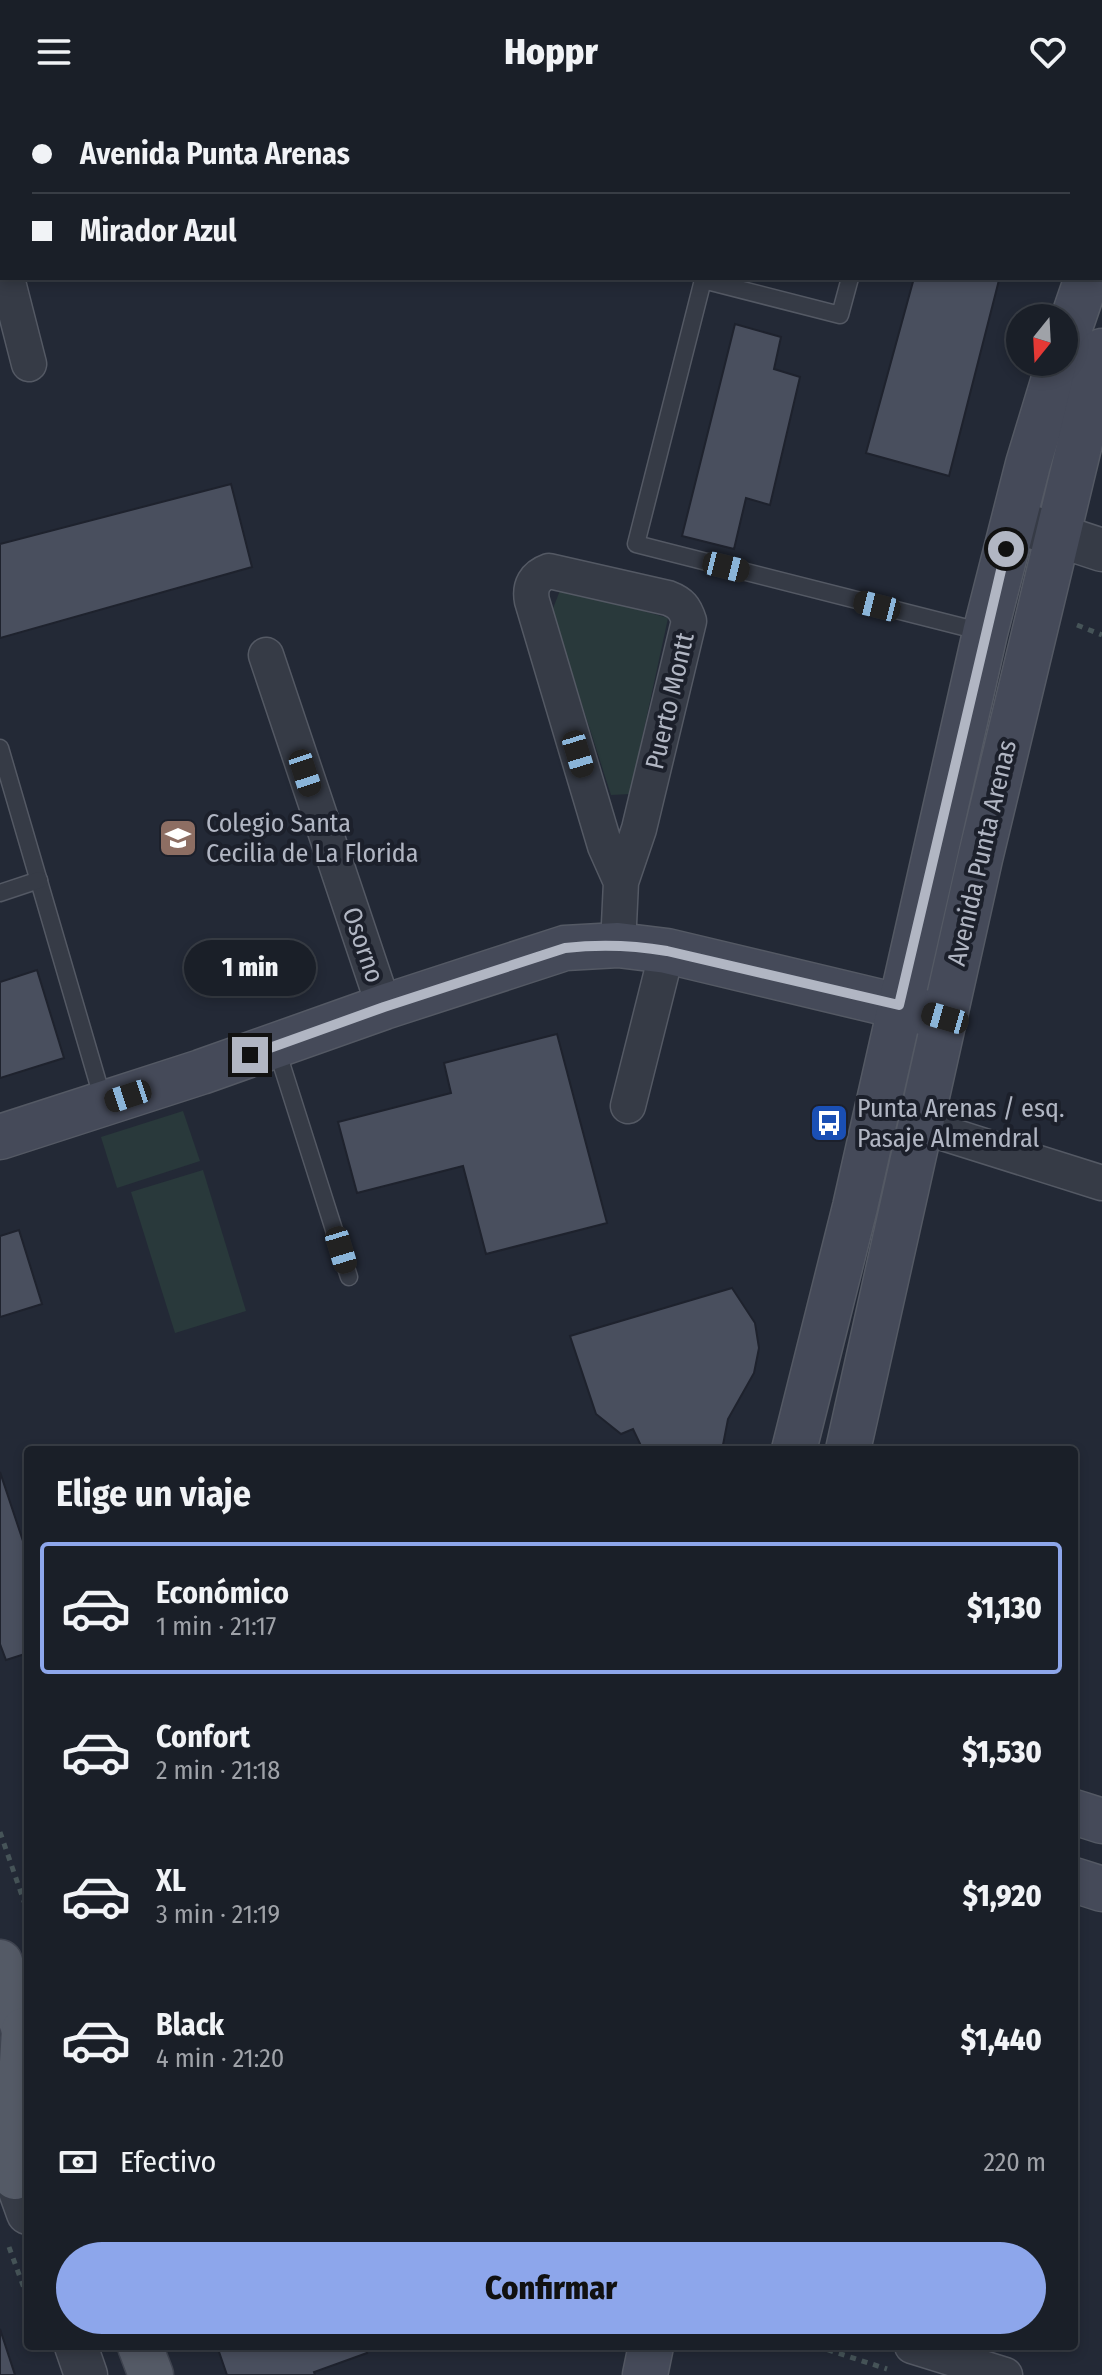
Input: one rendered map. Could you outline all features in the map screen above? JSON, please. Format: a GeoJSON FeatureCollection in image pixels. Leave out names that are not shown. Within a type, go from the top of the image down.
{"type":"FeatureCollection","features":[{"type":"Feature","properties":{"kind":"main road"},"geometry":{"type":"LineString","coordinates":[[1078,304],[1086,280]]}},
{"type":"Feature","properties":{"kind":"main road","name":"Avenida Punta Arenas"},"geometry":{"type":"LineString","coordinates":[[849,1446],[983,845],[1102,351]]}},
{"type":"Feature","properties":{"kind":"main road","name":"Avenida Punta Arenas"},"geometry":{"type":"LineString","coordinates":[[795,1446],[855,1207],[985,633],[1055,376]]}},
{"type":"Feature","properties":{"kind":"main road"},"geometry":{"type":"LineString","coordinates":[[0,1137],[565,948],[618,945],[667,951],[945,1018]]}},
{"type":"Feature","properties":{"kind":"main road"},"geometry":{"type":"LineString","coordinates":[[1078,1813],[1102,1821]]}},
{"type":"Feature","properties":{"kind":"main road"},"geometry":{"type":"LineString","coordinates":[[1078,1881],[1102,1889]]}},
{"type":"Feature","properties":{"kind":"main road"},"geometry":{"type":"LineString","coordinates":[[0,1962],[24,2026]]}},
{"type":"Feature","properties":{"kind":"main road"},"geometry":{"type":"LineString","coordinates":[[16,2208],[24,2081]]}},
{"type":"Feature","properties":{"kind":"main road"},"geometry":{"type":"LineString","coordinates":[[142,2350],[151,2375]]}},
{"type":"Feature","properties":{"kind":"main road"},"geometry":{"type":"LineString","coordinates":[[645,2375],[650,2350]]}},
{"type":"Feature","properties":{"kind":"street"},"geometry":{"type":"LineString","coordinates":[[8,280],[29,364]]}},
{"type":"Feature","properties":{"kind":"street"},"geometry":{"type":"LineString","coordinates":[[1013,521],[1102,550]]}},
{"type":"Feature","properties":{"kind":"street","name":"Puerto Montt"},"geometry":{"type":"LineString","coordinates":[[618,945],[621,882],[639,829],[689,621],[686,610],[679,602],[668,598],[549,571],[532,584],[532,601],[605,846],[621,882]]}},
{"type":"Feature","properties":{"kind":"street","name":"Osorno"},"geometry":{"type":"LineString","coordinates":[[266,655],[384,1007]]}},
{"type":"Feature","properties":{"kind":"street"},"geometry":{"type":"LineString","coordinates":[[628,1106],[667,951]]}},
{"type":"Feature","properties":{"kind":"street"},"geometry":{"type":"LineString","coordinates":[[921,1126],[1102,1183]]}},
{"type":"Feature","properties":{"kind":"street"},"geometry":{"type":"LineString","coordinates":[[0,2135],[16,2208]]}},
{"type":"Feature","properties":{"kind":"street"},"geometry":{"type":"LineString","coordinates":[[77,2350],[86,2375]]}},
{"type":"Feature","properties":{"kind":"street"},"geometry":{"type":"LineString","coordinates":[[901,2358],[1005,2375]]}},
{"type":"Feature","properties":{"kind":"lane"},"geometry":{"type":"LineString","coordinates":[[849,280],[840,315],[703,280],[636,544],[985,633]]}},
{"type":"Feature","properties":{"kind":"lane"},"geometry":{"type":"LineString","coordinates":[[0,748],[104,1103]]}},
{"type":"Feature","properties":{"kind":"lane"},"geometry":{"type":"LineString","coordinates":[[0,893],[39,880]]}},
{"type":"Feature","properties":{"kind":"lane"},"geometry":{"type":"LineString","coordinates":[[275,1046],[349,1277]]}},
{"type":"Feature","properties":{"kind":"path"},"geometry":{"type":"LineString","coordinates":[[0,1832],[24,1901]]}},
{"type":"Feature","properties":{"kind":"path"},"geometry":{"type":"LineString","coordinates":[[16,2208],[24,2269]]}},
{"type":"Feature","properties":{"kind":"path"},"geometry":{"type":"LineString","coordinates":[[844,2350],[901,2358]]}},
{"type":"Feature","properties":{"kind":"shaded area"},"geometry":{"type":"Polygon","coordinates":[[[561,588],[668,618],[630,794],[611,795],[552,611],[561,588]]]}},
{"type":"Feature","properties":{"kind":"shaded area"},"geometry":{"type":"Polygon","coordinates":[[[183,1111],[200,1161],[117,1188],[101,1137],[183,1111]]]}},
{"type":"Feature","properties":{"kind":"shaded area"},"geometry":{"type":"Polygon","coordinates":[[[203,1170],[246,1311],[175,1333],[131,1192],[203,1170]]]}},
{"type":"Feature","properties":{"kind":"building"},"geometry":{"type":"Polygon","coordinates":[[[913,280],[999,280],[949,476],[866,453],[913,280]]]}},
{"type":"Feature","properties":{"kind":"building"},"geometry":{"type":"Polygon","coordinates":[[[735,324],[781,337],[774,369],[800,377],[770,505],[746,498],[734,549],[682,536],[735,324]]]}},
{"type":"Feature","properties":{"kind":"building"},"geometry":{"type":"Polygon","coordinates":[[[231,484],[252,567],[0,638],[0,544],[231,484]]]}},
{"type":"Feature","properties":{"kind":"building"},"geometry":{"type":"Polygon","coordinates":[[[37,970],[64,1058],[0,1078],[0,982],[37,970]]]}},
{"type":"Feature","properties":{"kind":"building"},"geometry":{"type":"Polygon","coordinates":[[[557,1034],[607,1223],[486,1254],[463,1166],[357,1193],[338,1122],[451,1093],[444,1063],[557,1034]]]}},
{"type":"Feature","properties":{"kind":"building"},"geometry":{"type":"Polygon","coordinates":[[[19,1230],[42,1304],[0,1317],[0,1236],[19,1230]]]}},
{"type":"Feature","properties":{"kind":"building"},"geometry":{"type":"Polygon","coordinates":[[[732,1288],[755,1323],[759,1348],[754,1373],[728,1419],[723,1446],[641,1446],[633,1429],[621,1434],[596,1414],[570,1336],[732,1288]]]}},
{"type":"Feature","properties":{"kind":"building"},"geometry":{"type":"Polygon","coordinates":[[[0,1472],[24,1544],[24,1654],[6,1660],[0,1644],[0,1472]]]}},
{"type":"Feature","properties":{"kind":"building"},"geometry":{"type":"Polygon","coordinates":[[[0,2329],[15,2375],[0,2375],[0,2329]]]}},
{"type":"Feature","properties":{"kind":"building"},"geometry":{"type":"Polygon","coordinates":[[[218,2350],[366,2350],[367,2353],[314,2372],[315,2375],[227,2375],[218,2350]]]}},
{"type":"Feature","properties":{"kind":"place","name":"Colegio Santa Cecilia de La Florida"},"geometry":{"type":"Point","coordinates":[178,838]}},
{"type":"Feature","properties":{"kind":"place","name":"Punta Arenas / esq. Pasaje Almendral"},"geometry":{"type":"Point","coordinates":[829,1123]}},
{"type":"Feature","properties":{"kind":"route"},"geometry":{"type":"LineString","coordinates":[[250,1055],[565,948],[591,945],[642,946],[899,1005],[1006,549]]}}]}
